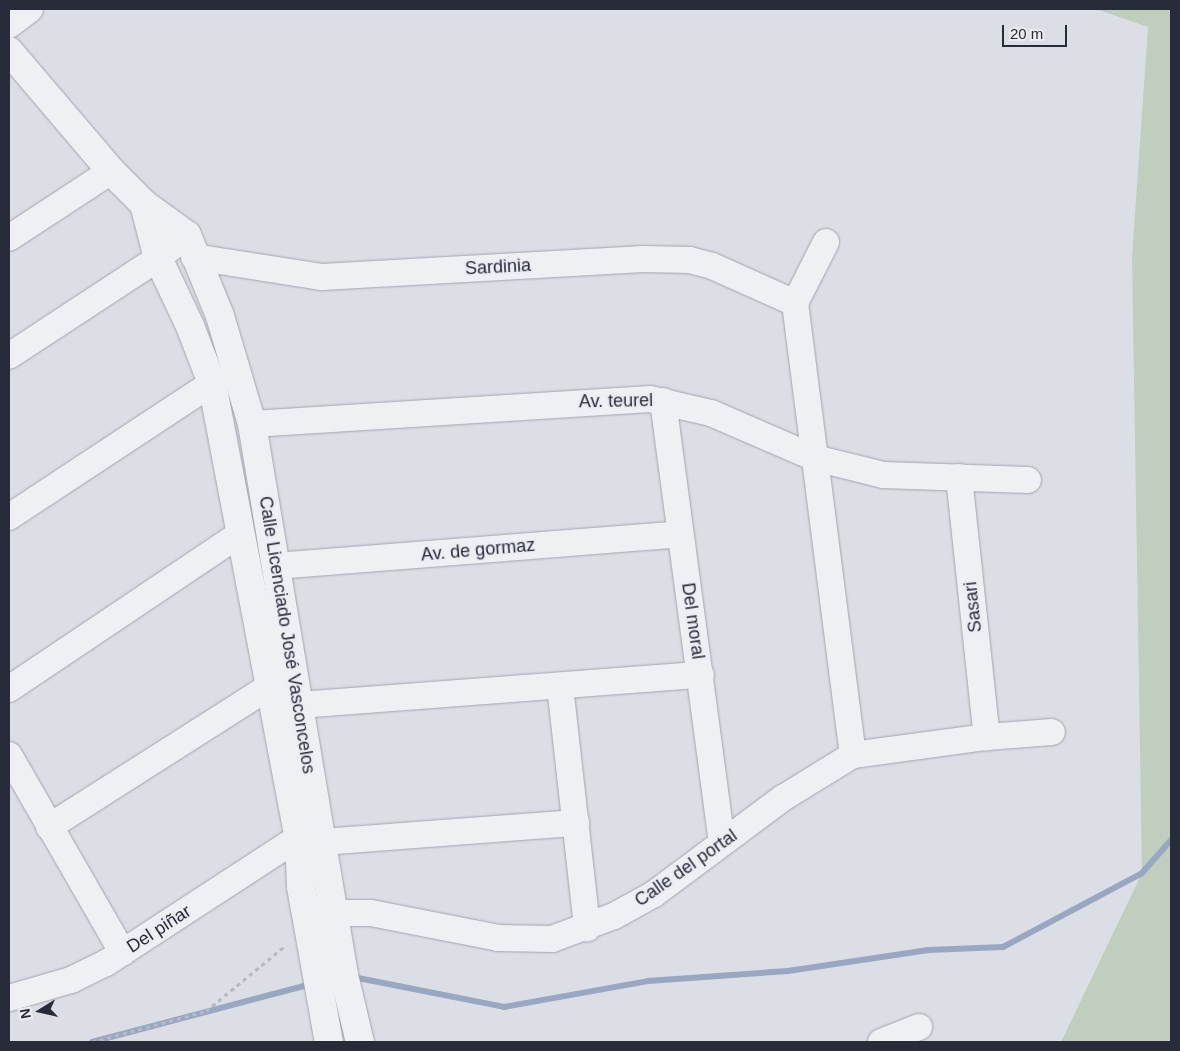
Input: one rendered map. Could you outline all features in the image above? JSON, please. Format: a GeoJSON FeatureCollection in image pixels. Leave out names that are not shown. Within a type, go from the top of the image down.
{"type":"FeatureCollection","features":[{"type":"Feature","properties":{"kind":"street"},"geometry":{"type":"LineString","coordinates":[[9,25],[30,9]]}},
{"type":"Feature","properties":{"kind":"street"},"geometry":{"type":"LineString","coordinates":[[9,51],[111,171],[144,204],[191,246],[158,258],[9,356]]}},
{"type":"Feature","properties":{"kind":"street"},"geometry":{"type":"LineString","coordinates":[[9,238],[111,171]]}},
{"type":"Feature","properties":{"kind":"street","name":"Calle Licenciado José Vasconcelos"},"geometry":{"type":"LineString","coordinates":[[144,204],[158,258],[190,326],[212,383],[270,686],[311,840],[333,911],[344,975],[360,1042]]}},
{"type":"Feature","properties":{"kind":"street"},"geometry":{"type":"LineString","coordinates":[[826,242],[795,303],[853,755]]}},
{"type":"Feature","properties":{"kind":"street","name":"Calle Licenciado José Vasconcelos"},"geometry":{"type":"LineString","coordinates":[[191,246],[220,316],[252,424],[299,705],[311,840],[301,887],[329,1042]]}},
{"type":"Feature","properties":{"kind":"street","name":"Sardinia"},"geometry":{"type":"LineString","coordinates":[[191,246],[322,277],[643,259],[690,260],[712,266],[795,303]]}},
{"type":"Feature","properties":{"kind":"street"},"geometry":{"type":"LineString","coordinates":[[9,517],[212,383]]}},
{"type":"Feature","properties":{"kind":"street","name":"Av. teurel"},"geometry":{"type":"LineString","coordinates":[[252,424],[634,398],[663,400],[711,413],[815,458],[883,475],[1028,480]]}},
{"type":"Feature","properties":{"kind":"street","name":"Del moral"},"geometry":{"type":"LineString","coordinates":[[663,400],[722,842]]}},
{"type":"Feature","properties":{"kind":"street","name":"Sasari"},"geometry":{"type":"LineString","coordinates":[[959,477],[987,737]]}},
{"type":"Feature","properties":{"kind":"street"},"geometry":{"type":"LineString","coordinates":[[9,688],[240,534]]}},
{"type":"Feature","properties":{"kind":"street","name":"Av. de gormaz"},"geometry":{"type":"LineString","coordinates":[[276,566],[680,534]]}},
{"type":"Feature","properties":{"kind":"street"},"geometry":{"type":"LineString","coordinates":[[299,705],[701,675]]}},
{"type":"Feature","properties":{"kind":"street"},"geometry":{"type":"LineString","coordinates":[[50,827],[270,686]]}},
{"type":"Feature","properties":{"kind":"street"},"geometry":{"type":"LineString","coordinates":[[560,686],[587,928]]}},
{"type":"Feature","properties":{"kind":"street","name":"Calle del portal"},"geometry":{"type":"LineString","coordinates":[[307,921],[333,911],[371,912],[498,938],[529,941],[552,939],[587,928],[654,894],[782,798],[853,755],[987,737],[1052,732]]}},
{"type":"Feature","properties":{"kind":"street"},"geometry":{"type":"LineString","coordinates":[[9,755],[124,953]]}},
{"type":"Feature","properties":{"kind":"street"},"geometry":{"type":"LineString","coordinates":[[311,840],[576,822]]}},
{"type":"Feature","properties":{"kind":"street","name":"Del piñar"},"geometry":{"type":"LineString","coordinates":[[9,998],[71,980],[124,953],[311,840]]}},
{"type":"Feature","properties":{"kind":"street"},"geometry":{"type":"LineString","coordinates":[[881,1042],[919,1026]]}},
{"type":"Feature","properties":{"kind":"path"},"geometry":{"type":"LineString","coordinates":[[92,1042],[206,1011],[307,921]]}},
{"type":"Feature","properties":{"kind":"green space"},"geometry":{"type":"Polygon","coordinates":[[[1096,9],[1171,9],[1171,1042],[1061,1042],[1142,873],[1132,257],[1148,27],[1096,9]]]}},
{"type":"Feature","properties":{"kind":"waterway"},"geometry":{"type":"LineString","coordinates":[[353,977],[504,1007],[648,981],[788,971],[928,950],[1003,947],[1142,873],[1171,840]]}},
{"type":"Feature","properties":{"kind":"waterway"},"geometry":{"type":"LineString","coordinates":[[92,1042],[311,984]]}}]}
